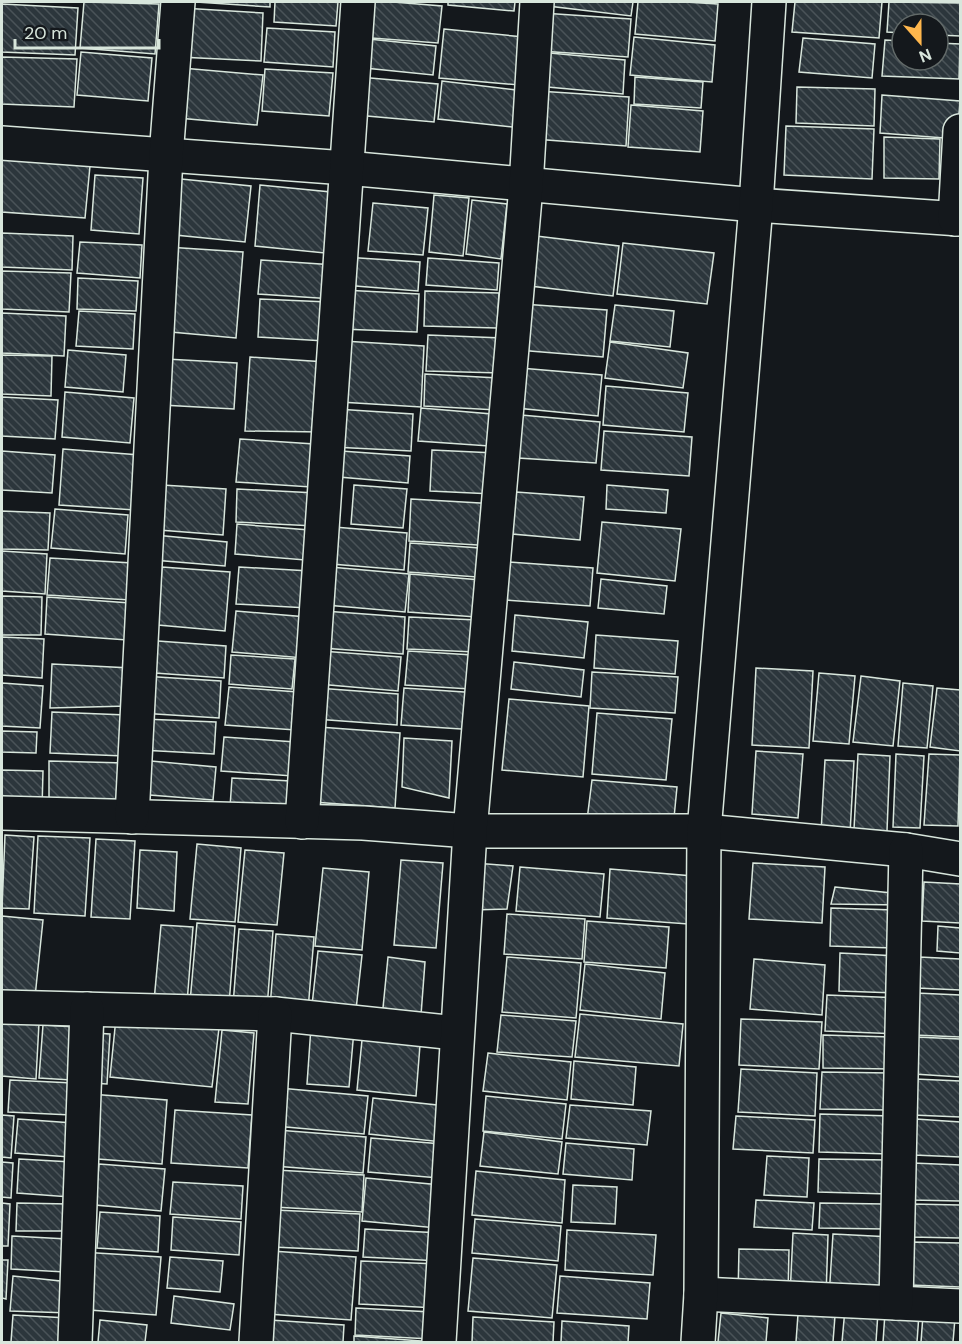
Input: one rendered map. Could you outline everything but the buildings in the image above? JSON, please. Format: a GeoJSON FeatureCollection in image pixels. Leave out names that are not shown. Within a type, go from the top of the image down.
{"type":"FeatureCollection","features":[{"type":"Feature","properties":{"kind":"street"},"geometry":{"type":"LineString","coordinates":[[132,817],[166,156],[178,2]]}},
{"type":"Feature","properties":{"kind":"street"},"geometry":{"type":"LineString","coordinates":[[302,822],[358,2]]}},
{"type":"Feature","properties":{"kind":"street"},"geometry":{"type":"LineString","coordinates":[[439,1342],[470,831],[526,186],[537,2]]}},
{"type":"Feature","properties":{"kind":"street"},"geometry":{"type":"LineString","coordinates":[[698,1342],[701,1294],[704,831],[756,205],[770,2]]}},
{"type":"Feature","properties":{"kind":"street"},"geometry":{"type":"LineString","coordinates":[[2,143],[346,168],[526,186],[958,219],[960,131]]}},
{"type":"Feature","properties":{"kind":"street"},"geometry":{"type":"LineString","coordinates":[[2,813],[363,823],[470,831],[704,831],[906,850],[960,859]]}},
{"type":"Feature","properties":{"kind":"street"},"geometry":{"type":"LineString","coordinates":[[896,1303],[906,850]]}},
{"type":"Feature","properties":{"kind":"street"},"geometry":{"type":"LineString","coordinates":[[2,1007],[275,1014],[456,1033]]}},
{"type":"Feature","properties":{"kind":"street"},"geometry":{"type":"LineString","coordinates":[[75,1342],[87,1009]]}},
{"type":"Feature","properties":{"kind":"street"},"geometry":{"type":"LineString","coordinates":[[256,1342],[275,1014]]}},
{"type":"Feature","properties":{"kind":"street"},"geometry":{"type":"LineString","coordinates":[[701,1294],[960,1306]]}}]}
